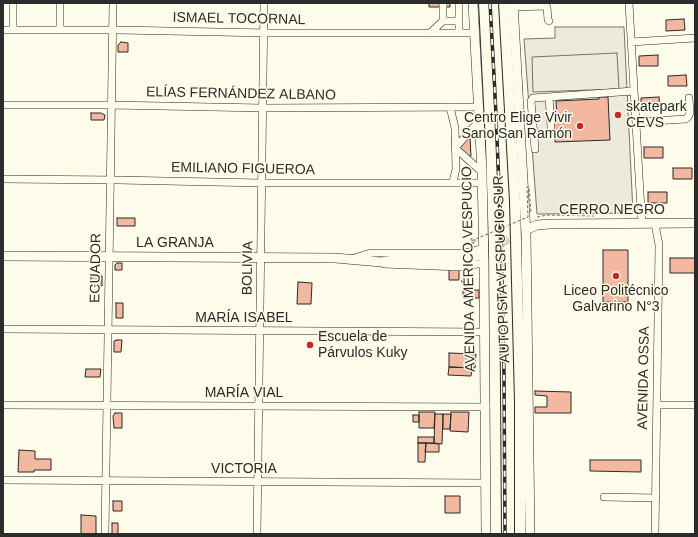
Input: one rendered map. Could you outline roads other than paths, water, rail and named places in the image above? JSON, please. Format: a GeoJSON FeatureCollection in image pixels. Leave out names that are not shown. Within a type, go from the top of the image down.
{"type":"FeatureCollection","features":[{"type":"Feature","properties":{"kind":"highway","name":"AUTOPISTA VESPUCIO SUR"},"geometry":{"type":"LineString","coordinates":[[484,3],[494,250],[496,534]]}},
{"type":"Feature","properties":{"kind":"highway","name":"AUTOPISTA VESPUCIO SUR"},"geometry":{"type":"LineString","coordinates":[[510,4],[520,395],[520,534]]}},
{"type":"Feature","properties":{"kind":"main road","name":"AVENIDA AMÉRICO VESPUCIO"},"geometry":{"type":"LineString","coordinates":[[473,3],[482,172],[484,247],[486,534]]}},
{"type":"Feature","properties":{"kind":"main road"},"geometry":{"type":"LineString","coordinates":[[510,4],[528,231],[530,534]]}},
{"type":"Feature","properties":{"kind":"main road","name":"CERRO NEGRO"},"geometry":{"type":"LineString","coordinates":[[528,231],[548,229],[621,229],[642,224],[695,224]]}},
{"type":"Feature","properties":{"kind":"main road","name":"LA GRANJA"},"geometry":{"type":"LineString","coordinates":[[3,256],[386,257],[401,259],[461,260],[478,256]]}},
{"type":"Feature","properties":{"kind":"main road","name":"LA GRANJA"},"geometry":{"type":"LineString","coordinates":[[347,258],[381,262],[401,259]]}},
{"type":"Feature","properties":{"kind":"street"},"geometry":{"type":"LineString","coordinates":[[13,3],[13,30]]}},
{"type":"Feature","properties":{"kind":"street"},"geometry":{"type":"LineString","coordinates":[[60,3],[60,30]]}},
{"type":"Feature","properties":{"kind":"street","name":"ECUADOR"},"geometry":{"type":"LineString","coordinates":[[105,534],[113,3]]}},
{"type":"Feature","properties":{"kind":"street","name":"BOLIVIA"},"geometry":{"type":"LineString","coordinates":[[257,534],[264,3]]}},
{"type":"Feature","properties":{"kind":"street"},"geometry":{"type":"LineString","coordinates":[[443,3],[443,21]]}},
{"type":"Feature","properties":{"kind":"street"},"geometry":{"type":"LineString","coordinates":[[459,3],[459,33]]}},
{"type":"Feature","properties":{"kind":"street"},"geometry":{"type":"LineString","coordinates":[[629,3],[642,224]]}},
{"type":"Feature","properties":{"kind":"street"},"geometry":{"type":"LineString","coordinates":[[510,4],[546,6],[549,21]]}},
{"type":"Feature","properties":{"kind":"street"},"geometry":{"type":"LineString","coordinates":[[430,32],[443,21],[459,21]]}},
{"type":"Feature","properties":{"kind":"street","name":"ISMAEL TOCORNAL"},"geometry":{"type":"LineString","coordinates":[[3,30],[113,30],[264,33],[474,33]]}},
{"type":"Feature","properties":{"kind":"street"},"geometry":{"type":"LineString","coordinates":[[631,42],[695,38]]}},
{"type":"Feature","properties":{"kind":"street"},"geometry":{"type":"LineString","coordinates":[[535,149],[532,100],[534,98],[634,91]]}},
{"type":"Feature","properties":{"kind":"street"},"geometry":{"type":"LineString","coordinates":[[549,97],[551,127]]}},
{"type":"Feature","properties":{"kind":"street"},"geometry":{"type":"LineString","coordinates":[[636,122],[686,118],[690,113],[689,98]]}},
{"type":"Feature","properties":{"kind":"street","name":"ELÍAS FERNÁNDEZ ALBANO"},"geometry":{"type":"LineString","coordinates":[[3,105],[112,105],[262,108],[478,107]]}},
{"type":"Feature","properties":{"kind":"street"},"geometry":{"type":"LineString","coordinates":[[450,108],[455,128],[456,169],[453,182]]}},
{"type":"Feature","properties":{"kind":"street"},"geometry":{"type":"LineString","coordinates":[[455,148],[479,121]]}},
{"type":"Feature","properties":{"kind":"street"},"geometry":{"type":"LineString","coordinates":[[455,148],[482,172]]}},
{"type":"Feature","properties":{"kind":"street","name":"EMILIANO FIGUEROA"},"geometry":{"type":"LineString","coordinates":[[3,180],[111,180],[262,183],[482,182]]}},
{"type":"Feature","properties":{"kind":"street","name":"AVENIDA OSSA"},"geometry":{"type":"LineString","coordinates":[[655,224],[659,245],[655,534]]}},
{"type":"Feature","properties":{"kind":"street","name":"LA GRANJA"},"geometry":{"type":"LineString","coordinates":[[357,257],[372,253],[465,253],[484,247]]}},
{"type":"Feature","properties":{"kind":"street","name":"LA GRANJA"},"geometry":{"type":"LineString","coordinates":[[366,261],[394,265],[459,267],[484,263]]}},
{"type":"Feature","properties":{"kind":"street","name":"MARÍA ISABEL"},"geometry":{"type":"LineString","coordinates":[[3,330],[485,332]]}},
{"type":"Feature","properties":{"kind":"street","name":"MARÍA VIAL"},"geometry":{"type":"LineString","coordinates":[[3,405],[486,407]]}},
{"type":"Feature","properties":{"kind":"street"},"geometry":{"type":"LineString","coordinates":[[657,405],[695,405]]}},
{"type":"Feature","properties":{"kind":"street","name":"VICTORIA"},"geometry":{"type":"LineString","coordinates":[[3,480],[486,483]]}},
{"type":"Feature","properties":{"kind":"street"},"geometry":{"type":"LineString","coordinates":[[604,497],[656,498]]}},
{"type":"Feature","properties":{"kind":"tunnel"},"geometry":{"type":"LineString","coordinates":[[489,250],[518,233],[530,228]]}},
{"type":"Feature","properties":{"kind":"railway"},"geometry":{"type":"LineString","coordinates":[[490,3],[501,230],[505,534]]}},
{"type":"Feature","properties":{"kind":"place","name":"skatepark CEVS"},"geometry":{"type":"Point","coordinates":[618,115]}},
{"type":"Feature","properties":{"kind":"place","name":"Centro Elige Vivir Sano San Ramón"},"geometry":{"type":"Point","coordinates":[580,126]}},
{"type":"Feature","properties":{"kind":"place","name":"Liceo Politécnico Galvarino N°3"},"geometry":{"type":"Point","coordinates":[616,276]}},
{"type":"Feature","properties":{"kind":"place","name":"Escuela de Párvulos Kuky"},"geometry":{"type":"Point","coordinates":[310,345]}}]}
